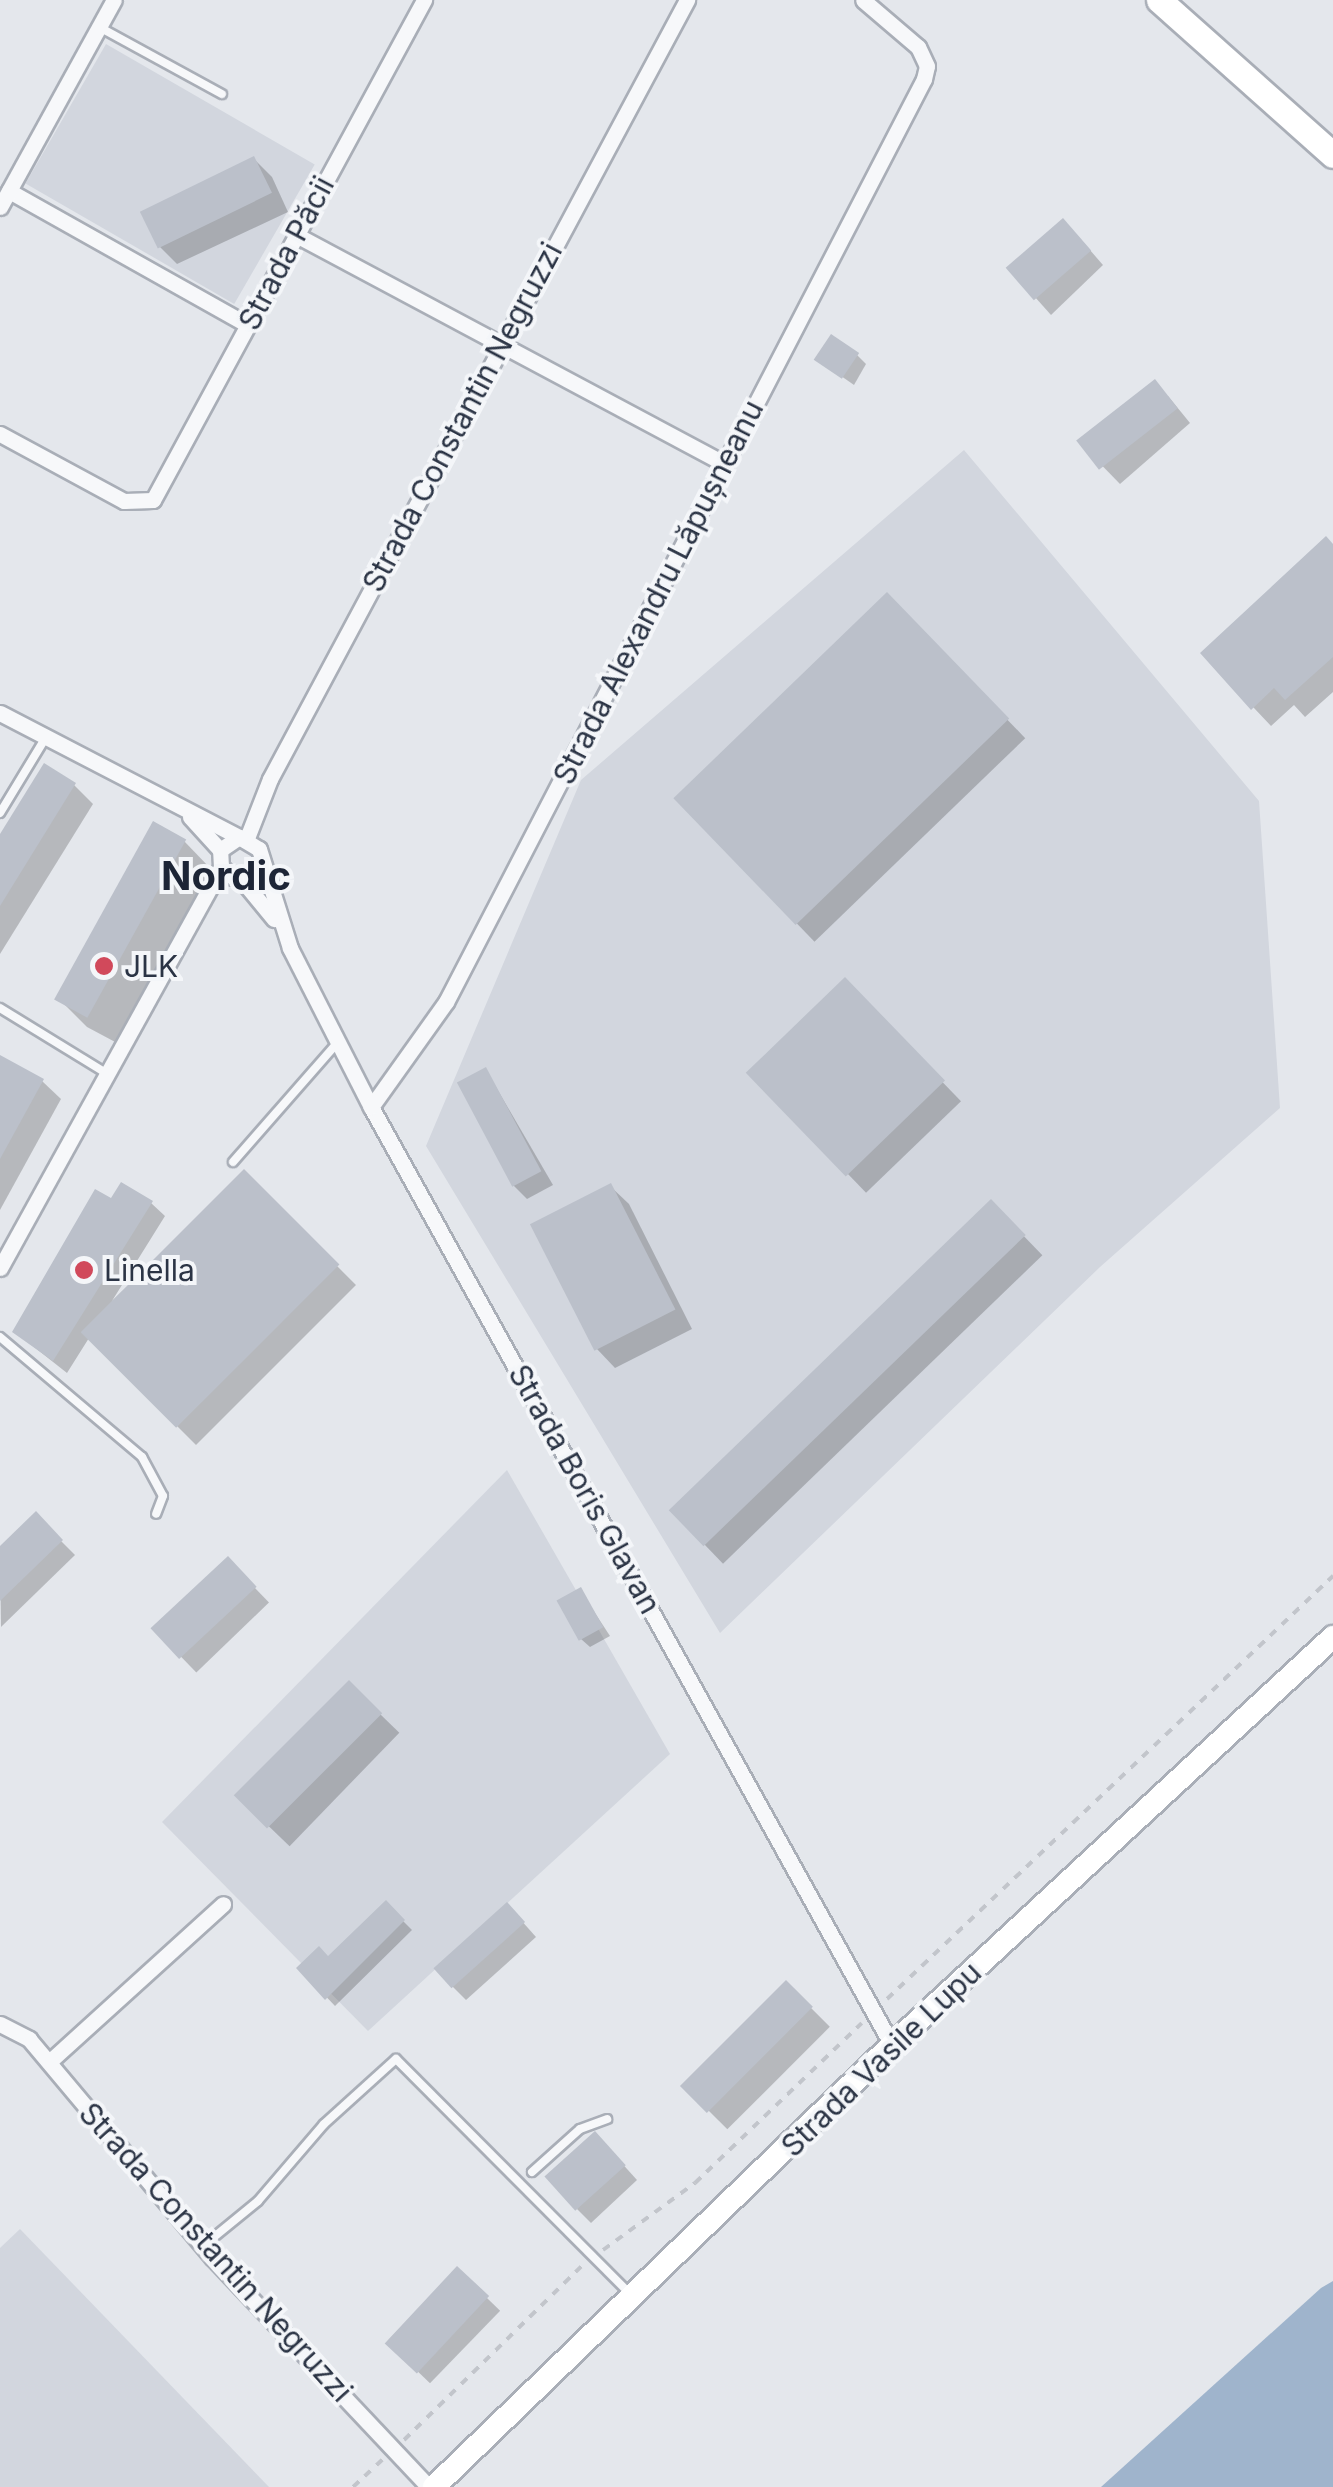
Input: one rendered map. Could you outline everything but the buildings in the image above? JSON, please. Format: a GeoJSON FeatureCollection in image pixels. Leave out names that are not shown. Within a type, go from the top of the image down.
{"type":"FeatureCollection","features":[{"type":"Feature","properties":{"kind":"main road"},"geometry":{"type":"LineString","coordinates":[[1158,0],[1333,155]]}},
{"type":"Feature","properties":{"kind":"main road","name":"Strada Vasile Lupu"},"geometry":{"type":"LineString","coordinates":[[431,2487],[634,2298],[892,2045],[1333,1637]]}},
{"type":"Feature","properties":{"kind":"street"},"geometry":{"type":"LineString","coordinates":[[0,207],[114,0]]}},
{"type":"Feature","properties":{"kind":"street","name":"Strada Păcii"},"geometry":{"type":"LineString","coordinates":[[0,434],[124,501],[146,504],[158,494],[424,0]]}},
{"type":"Feature","properties":{"kind":"street","name":"Strada Constantin Negruzzi"},"geometry":{"type":"LineString","coordinates":[[243,838],[270,779],[498,347],[687,0]]}},
{"type":"Feature","properties":{"kind":"street","name":"Strada Alexandru Lăpușneanu"},"geometry":{"type":"LineString","coordinates":[[370,1107],[446,1002],[927,66],[906,34],[864,0]]}},
{"type":"Feature","properties":{"kind":"street"},"geometry":{"type":"LineString","coordinates":[[9,191],[248,325]]}},
{"type":"Feature","properties":{"kind":"street"},"geometry":{"type":"LineString","coordinates":[[296,235],[498,347],[724,464]]}},
{"type":"Feature","properties":{"kind":"street","name":"Strada Boris Glavan"},"geometry":{"type":"LineString","coordinates":[[0,713],[258,849],[259,865],[282,930],[370,1107],[892,2045]]}},
{"type":"Feature","properties":{"kind":"street","name":"Strada Boris Glavan"},"geometry":{"type":"LineString","coordinates":[[184,810],[282,930]]}},
{"type":"Feature","properties":{"kind":"street"},"geometry":{"type":"LineString","coordinates":[[0,1268],[103,1071],[229,868],[243,838]]}},
{"type":"Feature","properties":{"kind":"street"},"geometry":{"type":"LineString","coordinates":[[229,868],[259,865]]}},
{"type":"Feature","properties":{"kind":"street"},"geometry":{"type":"LineString","coordinates":[[48,2062],[223,1904]]}},
{"type":"Feature","properties":{"kind":"street","name":"Strada Constantin Negruzzi"},"geometry":{"type":"LineString","coordinates":[[0,2024],[28,2040],[203,2246],[431,2487]]}},
{"type":"Feature","properties":{"kind":"lane"},"geometry":{"type":"LineString","coordinates":[[100,27],[222,94]]}},
{"type":"Feature","properties":{"kind":"lane"},"geometry":{"type":"LineString","coordinates":[[0,813],[46,737]]}},
{"type":"Feature","properties":{"kind":"lane"},"geometry":{"type":"LineString","coordinates":[[0,1008],[103,1071]]}},
{"type":"Feature","properties":{"kind":"lane"},"geometry":{"type":"LineString","coordinates":[[233,1162],[338,1042]]}},
{"type":"Feature","properties":{"kind":"lane"},"geometry":{"type":"LineString","coordinates":[[0,1338],[142,1457],[163,1496],[156,1514]]}},
{"type":"Feature","properties":{"kind":"lane"},"geometry":{"type":"LineString","coordinates":[[203,2246],[258,2201],[324,2124],[396,2059],[634,2298]]}},
{"type":"Feature","properties":{"kind":"lane"},"geometry":{"type":"LineString","coordinates":[[532,2172],[580,2129],[608,2119]]}},
{"type":"Feature","properties":{"kind":"path"},"geometry":{"type":"LineString","coordinates":[[353,2487],[593,2257],[694,2183],[1333,1576]]}},
{"type":"Feature","properties":{"kind":"shaded area"},"geometry":{"type":"Polygon","coordinates":[[[106,44],[315,164],[234,304],[26,183],[106,44]]]}},
{"type":"Feature","properties":{"kind":"shaded area"},"geometry":{"type":"Polygon","coordinates":[[[964,450],[1259,801],[1280,1108],[1100,1267],[720,1633],[426,1146],[581,780],[964,450]]]}},
{"type":"Feature","properties":{"kind":"shaded area"},"geometry":{"type":"Polygon","coordinates":[[[507,1470],[670,1754],[368,2031],[162,1822],[507,1470]]]}},
{"type":"Feature","properties":{"kind":"shaded area"},"geometry":{"type":"Polygon","coordinates":[[[20,2229],[269,2487],[0,2487],[0,2248],[20,2229]]]}},
{"type":"Feature","properties":{"kind":"water"},"geometry":{"type":"Polygon","coordinates":[[[1333,2281],[1333,2487],[1101,2487],[1321,2288],[1333,2281]]]}},
{"type":"Feature","properties":{"kind":"place","name":"JLK"},"geometry":{"type":"Point","coordinates":[104,966]}},
{"type":"Feature","properties":{"kind":"place","name":"Linella"},"geometry":{"type":"Point","coordinates":[84,1270]}},
{"type":"Feature","properties":{"kind":"district","name":"Nordic"},"geometry":{"type":"Point","coordinates":[226,876]}}]}
